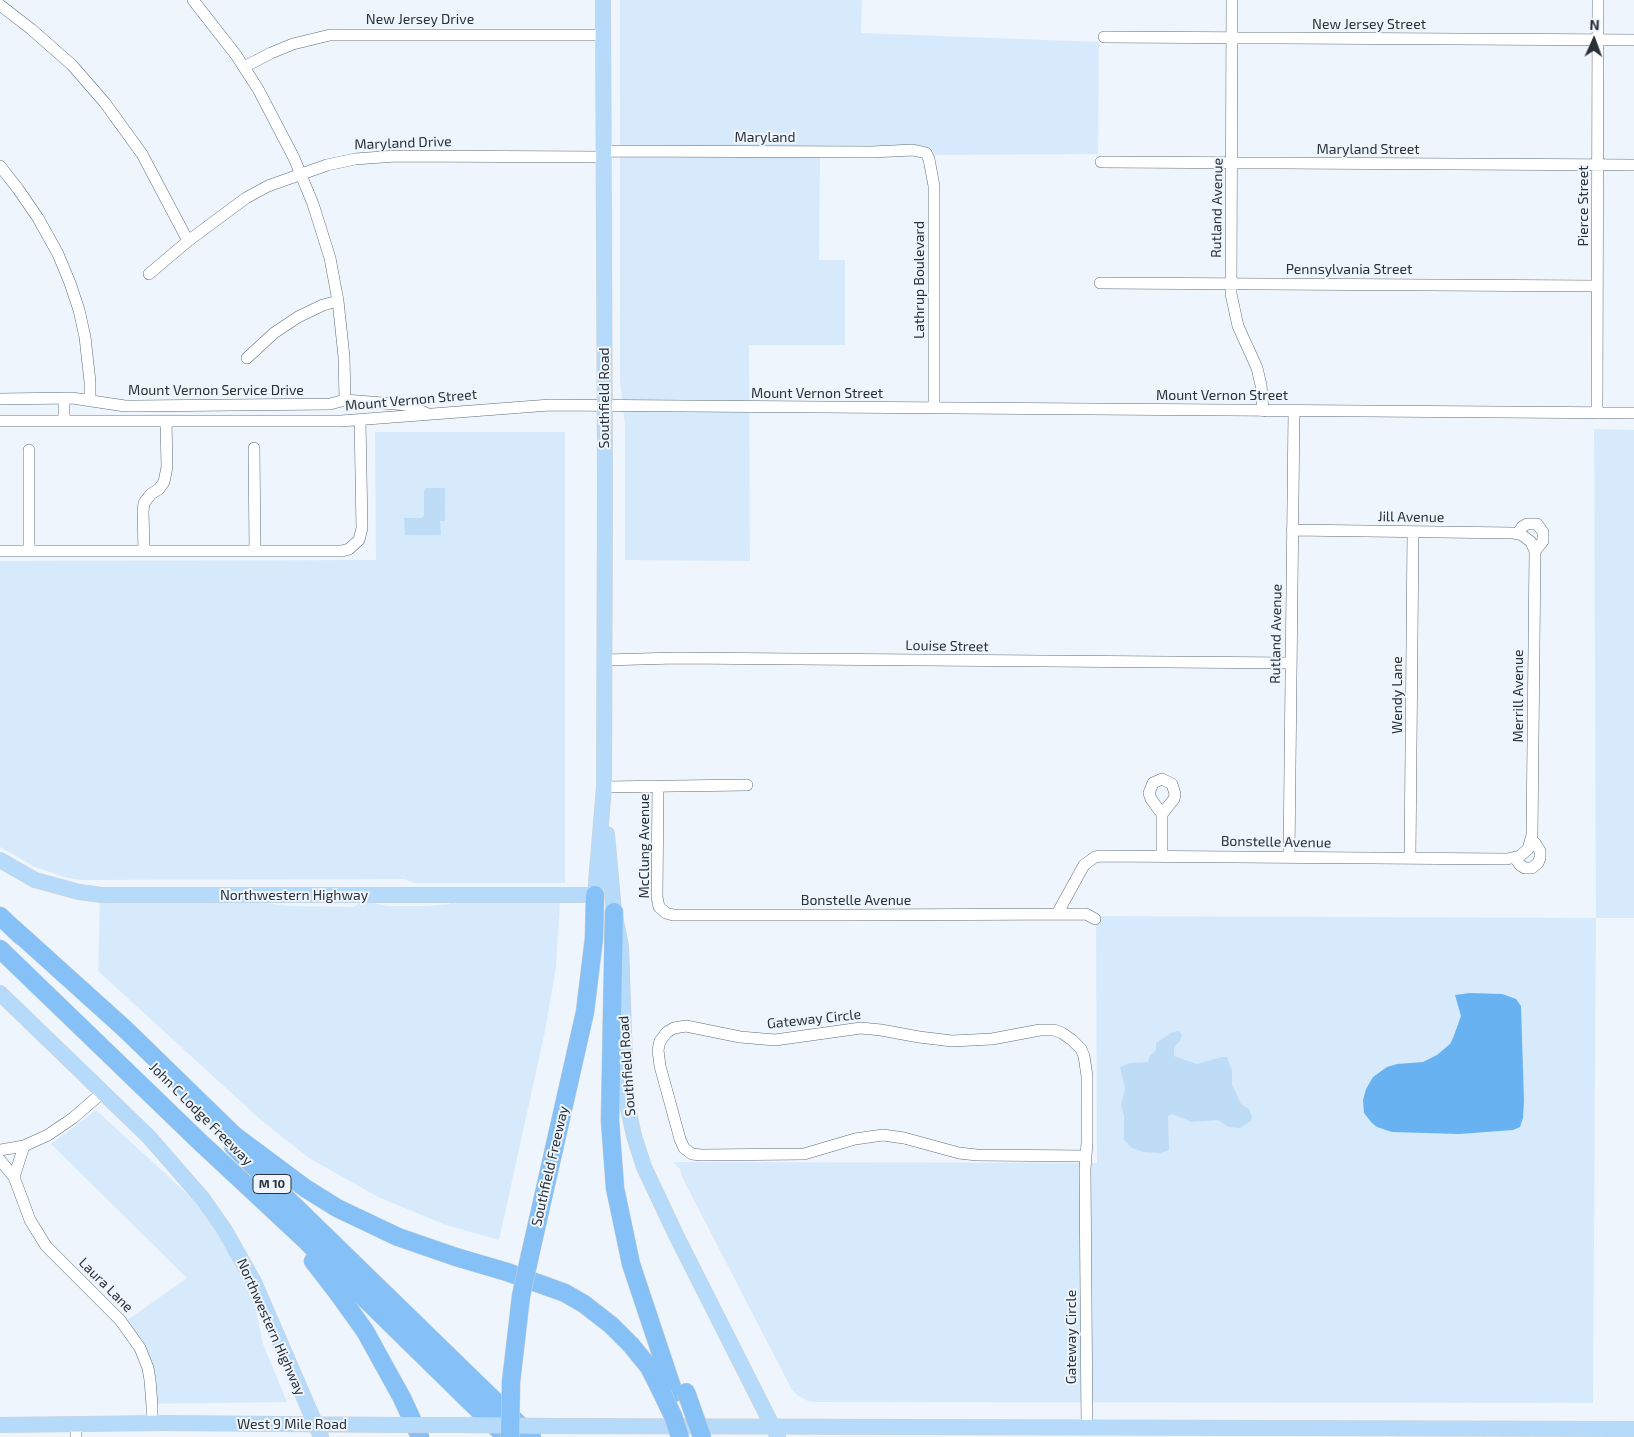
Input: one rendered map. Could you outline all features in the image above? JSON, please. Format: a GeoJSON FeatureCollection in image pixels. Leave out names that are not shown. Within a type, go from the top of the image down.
{"type":"FeatureCollection","features":[{"type":"Feature","properties":{"kind":"highway","name":"Southfield Freeway"},"geometry":{"type":"LineString","coordinates":[[508,1437],[513,1356],[521,1296],[585,1012],[594,938],[595,895]]}},
{"type":"Feature","properties":{"kind":"highway"},"geometry":{"type":"LineString","coordinates":[[614,912],[611,1146],[615,1188],[628,1244],[638,1262],[688,1437]]}},
{"type":"Feature","properties":{"kind":"highway","name":"John C Lodge Freeway"},"geometry":{"type":"LineString","coordinates":[[0,916],[532,1437]]}},
{"type":"Feature","properties":{"kind":"highway"},"geometry":{"type":"LineString","coordinates":[[13,928],[125,1029],[234,1135],[305,1188],[337,1208],[398,1237],[507,1272],[565,1293],[584,1304],[612,1325],[674,1393],[702,1437]]}},
{"type":"Feature","properties":{"kind":"highway","name":"John C Lodge Freeway"},"geometry":{"type":"LineString","coordinates":[[0,949],[508,1437]]}},
{"type":"Feature","properties":{"kind":"highway"},"geometry":{"type":"LineString","coordinates":[[198,1141],[298,1242],[337,1292],[380,1356],[420,1437]]}},
{"type":"Feature","properties":{"kind":"highway"},"geometry":{"type":"LineString","coordinates":[[674,1393],[673,1416],[680,1437]]}},
{"type":"Feature","properties":{"kind":"main road","name":"Southfield Road"},"geometry":{"type":"LineString","coordinates":[[603,0],[604,791],[614,912],[621,946],[628,1108],[640,1156],[651,1184],[775,1431]]}},
{"type":"Feature","properties":{"kind":"main road","name":"Southfield Road"},"geometry":{"type":"LineString","coordinates":[[595,895],[604,791]]}},
{"type":"Feature","properties":{"kind":"main road","name":"Northwestern Highway"},"geometry":{"type":"LineString","coordinates":[[0,860],[35,880],[79,892],[102,895],[595,895]]}},
{"type":"Feature","properties":{"kind":"main road","name":"Northwestern Highway"},"geometry":{"type":"LineString","coordinates":[[0,993],[163,1152],[194,1188],[224,1229],[254,1282],[318,1430]]}},
{"type":"Feature","properties":{"kind":"main road","name":"West 9 Mile Road"},"geometry":{"type":"LineString","coordinates":[[0,1425],[76,1430],[152,1423],[318,1430],[392,1425],[557,1426],[775,1431],[1087,1428],[1386,1433],[1603,1433],[1634,1429]]}},
{"type":"Feature","properties":{"kind":"street"},"geometry":{"type":"LineString","coordinates":[[193,0],[244,67],[271,112],[301,173],[322,229],[330,258],[338,301],[344,357],[345,400]]}},
{"type":"Feature","properties":{"kind":"street","name":"Rutland Avenue"},"geometry":{"type":"LineString","coordinates":[[1232,0],[1231,284],[1238,326],[1257,368],[1261,385],[1263,411]]}},
{"type":"Feature","properties":{"kind":"street","name":"Pierce Street"},"geometry":{"type":"LineString","coordinates":[[1597,413],[1598,0]]}},
{"type":"Feature","properties":{"kind":"street"},"geometry":{"type":"LineString","coordinates":[[0,6],[23,22],[72,65],[105,102],[142,154],[188,241]]}},
{"type":"Feature","properties":{"kind":"street","name":"New Jersey Drive"},"geometry":{"type":"LineString","coordinates":[[244,67],[271,52],[293,44],[330,35],[603,35]]}},
{"type":"Feature","properties":{"kind":"street","name":"New Jersey Street"},"geometry":{"type":"LineString","coordinates":[[1104,37],[1634,40]]}},
{"type":"Feature","properties":{"kind":"street","name":"Maryland"},"geometry":{"type":"LineString","coordinates":[[603,154],[914,150],[926,153]]}},
{"type":"Feature","properties":{"kind":"street","name":"Lathrup Boulevard"},"geometry":{"type":"LineString","coordinates":[[926,153],[929,159],[934,186],[934,408]]}},
{"type":"Feature","properties":{"kind":"street","name":"Maryland Drive"},"geometry":{"type":"LineString","coordinates":[[149,274],[188,241],[246,198],[268,186],[301,173],[340,162],[396,156],[603,154]]}},
{"type":"Feature","properties":{"kind":"street","name":"Maryland Street"},"geometry":{"type":"LineString","coordinates":[[1101,162],[1634,165]]}},
{"type":"Feature","properties":{"kind":"street"},"geometry":{"type":"LineString","coordinates":[[0,166],[38,218],[58,254],[70,283],[85,337],[90,401]]}},
{"type":"Feature","properties":{"kind":"street","name":"Pennsylvania Street"},"geometry":{"type":"LineString","coordinates":[[1100,283],[1597,286]]}},
{"type":"Feature","properties":{"kind":"street"},"geometry":{"type":"LineString","coordinates":[[248,358],[274,333],[298,317],[323,305],[338,301]]}},
{"type":"Feature","properties":{"kind":"street"},"geometry":{"type":"LineString","coordinates":[[64,398],[64,422]]}},
{"type":"Feature","properties":{"kind":"street","name":"Mount Vernon Service Drive"},"geometry":{"type":"LineString","coordinates":[[0,399],[64,398],[125,406],[330,404],[345,400],[408,405],[429,414]]}},
{"type":"Feature","properties":{"kind":"street","name":"Mount Vernon Street"},"geometry":{"type":"LineString","coordinates":[[0,421],[360,420],[534,405],[1634,413]]}},
{"type":"Feature","properties":{"kind":"street","name":"Rutland Avenue"},"geometry":{"type":"LineString","coordinates":[[1289,857],[1294,411]]}},
{"type":"Feature","properties":{"kind":"street"},"geometry":{"type":"LineString","coordinates":[[0,551],[342,551],[355,545],[359,540],[362,528],[360,420]]}},
{"type":"Feature","properties":{"kind":"street"},"geometry":{"type":"LineString","coordinates":[[144,551],[142,511],[144,503],[164,482],[167,467],[166,421]]}},
{"type":"Feature","properties":{"kind":"street"},"geometry":{"type":"LineString","coordinates":[[254,448],[255,551]]}},
{"type":"Feature","properties":{"kind":"street"},"geometry":{"type":"LineString","coordinates":[[29,450],[29,551]]}},
{"type":"Feature","properties":{"kind":"street","name":"Merrill Avenue"},"geometry":{"type":"LineString","coordinates":[[1518,533],[1527,524],[1536,524],[1543,532],[1543,541],[1535,551],[1531,840],[1520,856]]}},
{"type":"Feature","properties":{"kind":"street","name":"Jill Avenue"},"geometry":{"type":"LineString","coordinates":[[1292,530],[1518,533]]}},
{"type":"Feature","properties":{"kind":"street","name":"Wendy Lane"},"geometry":{"type":"LineString","coordinates":[[1410,858],[1413,532]]}},
{"type":"Feature","properties":{"kind":"street"},"geometry":{"type":"LineString","coordinates":[[1518,533],[1528,539],[1535,551]]}},
{"type":"Feature","properties":{"kind":"street","name":"Louise Street"},"geometry":{"type":"LineString","coordinates":[[604,660],[676,658],[1291,663]]}},
{"type":"Feature","properties":{"kind":"street","name":"McClung Avenue"},"geometry":{"type":"LineString","coordinates":[[604,791],[658,786],[747,785]]}},
{"type":"Feature","properties":{"kind":"street","name":"McClung Avenue"},"geometry":{"type":"LineString","coordinates":[[658,786],[657,897],[659,907]]}},
{"type":"Feature","properties":{"kind":"street"},"geometry":{"type":"LineString","coordinates":[[1162,814],[1162,855]]}},
{"type":"Feature","properties":{"kind":"street","name":"Bonstelle Avenue"},"geometry":{"type":"LineString","coordinates":[[1057,914],[1081,870],[1094,857],[1109,855],[1410,858],[1520,856],[1522,866],[1528,868],[1538,863],[1540,858],[1540,852],[1531,840]]}},
{"type":"Feature","properties":{"kind":"street","name":"Bonstelle Avenue"},"geometry":{"type":"LineString","coordinates":[[659,907],[662,911],[673,915],[1086,914],[1095,919]]}},
{"type":"Feature","properties":{"kind":"street","name":"Gateway Circle"},"geometry":{"type":"LineString","coordinates":[[1086,1156],[977,1155],[959,1153],[904,1138],[883,1136],[855,1139],[804,1154],[692,1154],[684,1148],[680,1139],[662,1074],[658,1050],[663,1036],[670,1030],[680,1026],[693,1027],[740,1038],[774,1040],[801,1038],[861,1028],[938,1040],[960,1041],[992,1039],[1040,1030],[1058,1031],[1077,1044],[1083,1052],[1086,1062],[1087,1428]]}},
{"type":"Feature","properties":{"kind":"street"},"geometry":{"type":"LineString","coordinates":[[0,1150],[24,1146],[58,1129],[74,1118],[103,1092]]}},
{"type":"Feature","properties":{"kind":"street"},"geometry":{"type":"LineString","coordinates":[[14,1177],[24,1146]]}},
{"type":"Feature","properties":{"kind":"street","name":"Laura Lane"},"geometry":{"type":"LineString","coordinates":[[0,1160],[14,1177],[30,1220],[46,1246],[120,1320],[140,1348],[148,1368],[150,1380],[152,1423]]}},
{"type":"Feature","properties":{"kind":"shaded area"},"geometry":{"type":"Polygon","coordinates":[[[620,0],[862,0],[861,33],[1099,42],[1098,154],[935,155],[930,148],[917,145],[877,148],[820,148],[819,260],[845,260],[845,345],[749,345],[750,561],[625,560],[625,425],[620,381],[620,0]]]}},
{"type":"Feature","properties":{"kind":"shaded area"},"geometry":{"type":"Polygon","coordinates":[[[1594,429],[1634,430],[1634,918],[1596,918],[1594,429]]]}},
{"type":"Feature","properties":{"kind":"shaded area"},"geometry":{"type":"Polygon","coordinates":[[[375,432],[565,432],[565,883],[415,883],[404,879],[81,880],[64,877],[35,867],[0,847],[0,561],[376,560],[375,432]]]}},
{"type":"Feature","properties":{"kind":"shaded area"},"geometry":{"type":"Polygon","coordinates":[[[426,488],[445,488],[445,521],[440,521],[441,535],[405,535],[404,518],[422,518],[424,516],[424,491],[426,488]]]}},
{"type":"Feature","properties":{"kind":"shaded area"},"geometry":{"type":"Polygon","coordinates":[[[100,897],[249,901],[290,906],[354,907],[365,901],[387,906],[428,906],[450,904],[453,902],[560,902],[556,967],[545,1031],[499,1240],[446,1225],[378,1197],[309,1158],[262,1121],[98,971],[100,897]]]}},
{"type":"Feature","properties":{"kind":"shaded area"},"geometry":{"type":"Polygon","coordinates":[[[1096,916],[1596,918],[1593,1403],[808,1401],[798,1396],[791,1388],[683,1179],[680,1169],[673,1162],[1097,1163],[1096,916]]]}},
{"type":"Feature","properties":{"kind":"shaded area"},"geometry":{"type":"Polygon","coordinates":[[[1178,1031],[1182,1034],[1180,1041],[1174,1049],[1174,1056],[1197,1064],[1227,1057],[1232,1071],[1232,1084],[1241,1104],[1249,1109],[1252,1116],[1251,1121],[1240,1128],[1229,1127],[1218,1120],[1192,1122],[1172,1114],[1168,1116],[1169,1150],[1160,1153],[1143,1152],[1132,1148],[1124,1140],[1124,1116],[1121,1106],[1125,1088],[1120,1067],[1130,1063],[1148,1062],[1150,1056],[1156,1050],[1156,1043],[1171,1033],[1178,1031]]]}},
{"type":"Feature","properties":{"kind":"shaded area"},"geometry":{"type":"Polygon","coordinates":[[[96,1110],[196,1202],[227,1247],[253,1295],[263,1344],[287,1402],[145,1404],[145,1385],[140,1361],[133,1345],[119,1326],[187,1278],[51,1144],[96,1110]]]}},
{"type":"Feature","properties":{"kind":"water"},"geometry":{"type":"Polygon","coordinates":[[[1470,993],[1502,994],[1516,999],[1521,1006],[1524,1101],[1523,1118],[1520,1127],[1513,1130],[1459,1134],[1392,1132],[1377,1127],[1364,1113],[1363,1100],[1366,1089],[1373,1077],[1387,1067],[1397,1064],[1423,1062],[1437,1055],[1450,1044],[1461,1016],[1455,995],[1470,993]]]}}]}
